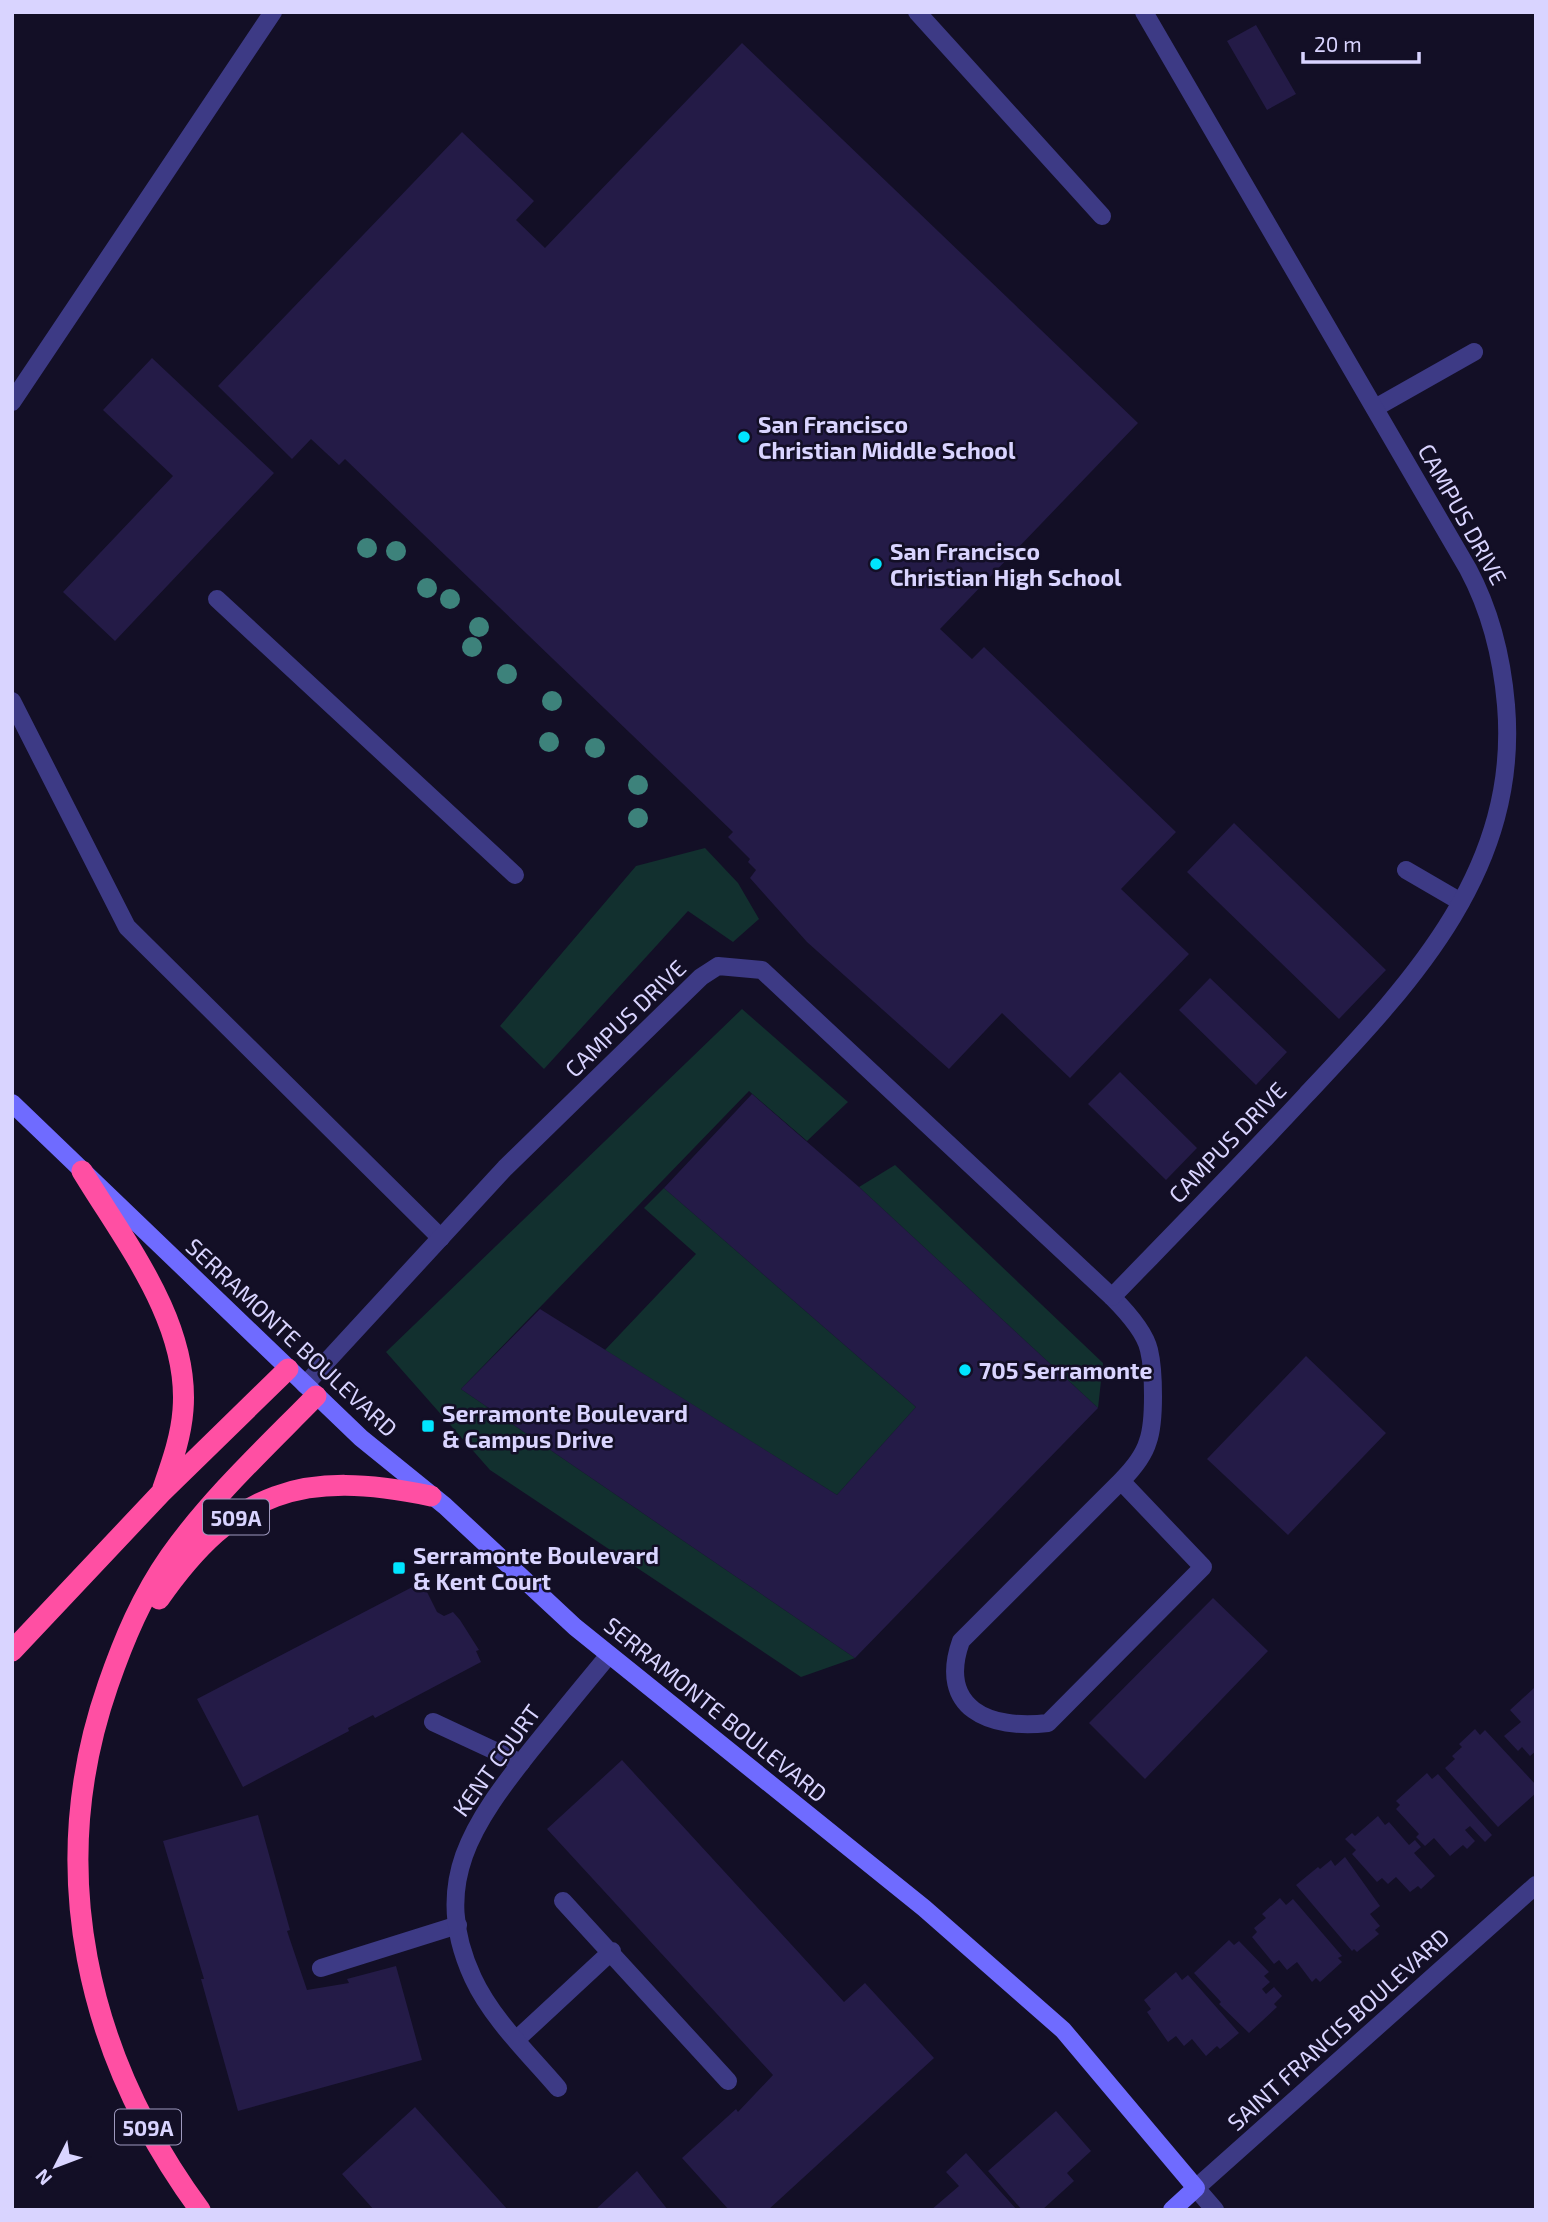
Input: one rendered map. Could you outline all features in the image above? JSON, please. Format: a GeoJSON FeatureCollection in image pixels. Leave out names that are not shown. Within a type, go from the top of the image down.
{"type":"FeatureCollection","features":[{"type":"Feature","properties":{"kind":"highway"},"geometry":{"type":"LineString","coordinates":[[82,1171],[159,1304],[182,1368],[181,1428],[161,1493]]}},
{"type":"Feature","properties":{"kind":"highway"},"geometry":{"type":"LineString","coordinates":[[12,1651],[161,1493],[288,1369]]}},
{"type":"Feature","properties":{"kind":"highway","name":"509A"},"geometry":{"type":"LineString","coordinates":[[200,2210],[150,2133],[121,2072],[96,2000],[81,1926],[77,1865],[79,1808],[93,1735],[112,1675],[137,1612],[175,1550],[310,1391]]}},
{"type":"Feature","properties":{"kind":"highway","name":"509A"},"geometry":{"type":"LineString","coordinates":[[112,1675],[182,1567],[223,1528],[267,1498],[296,1488],[330,1484],[385,1488],[431,1496]]}},
{"type":"Feature","properties":{"kind":"street"},"geometry":{"type":"LineString","coordinates":[[12,402],[273,12]]}},
{"type":"Feature","properties":{"kind":"street"},"geometry":{"type":"LineString","coordinates":[[917,12],[1102,216]]}},
{"type":"Feature","properties":{"kind":"street","name":"CAMPUS DRIVE"},"geometry":{"type":"LineString","coordinates":[[310,1391],[505,1168],[701,977],[718,966],[762,970],[1112,1297],[1387,1008],[1424,961],[1461,902],[1490,841],[1504,786],[1507,715],[1501,667],[1480,592],[1155,33],[1146,12]]}},
{"type":"Feature","properties":{"kind":"street"},"geometry":{"type":"LineString","coordinates":[[1375,408],[1474,352]]}},
{"type":"Feature","properties":{"kind":"street"},"geometry":{"type":"LineString","coordinates":[[217,599],[515,875]]}},
{"type":"Feature","properties":{"kind":"street"},"geometry":{"type":"LineString","coordinates":[[12,701],[127,927],[441,1238]]}},
{"type":"Feature","properties":{"kind":"street"},"geometry":{"type":"LineString","coordinates":[[1406,870],[1461,902]]}},
{"type":"Feature","properties":{"kind":"street","name":"SERRAMONTE BOULEVARD"},"geometry":{"type":"LineString","coordinates":[[12,1103],[310,1391],[609,1654],[924,1908],[1058,2026],[1196,2188]]}},
{"type":"Feature","properties":{"kind":"street"},"geometry":{"type":"LineString","coordinates":[[1112,1297],[1123,1308],[1149,1347],[1151,1367],[1148,1441],[1130,1472],[1121,1481],[961,1641],[953,1663],[957,1688],[970,1707],[990,1720],[1018,1727],[1048,1723],[1203,1567],[1121,1481]]}},
{"type":"Feature","properties":{"kind":"street","name":"KENT COURT"},"geometry":{"type":"LineString","coordinates":[[558,2088],[486,2000],[472,1977],[458,1925],[459,1872],[472,1830],[521,1763],[609,1654]]}},
{"type":"Feature","properties":{"kind":"street"},"geometry":{"type":"LineString","coordinates":[[433,1722],[521,1763]]}},
{"type":"Feature","properties":{"kind":"street","name":"SAINT FRANCIS BOULEVARD"},"geometry":{"type":"LineString","coordinates":[[1172,2210],[1536,1885]]}},
{"type":"Feature","properties":{"kind":"street"},"geometry":{"type":"LineString","coordinates":[[563,1901],[612,1951],[728,2081]]}},
{"type":"Feature","properties":{"kind":"street"},"geometry":{"type":"LineString","coordinates":[[321,1968],[458,1925]]}},
{"type":"Feature","properties":{"kind":"street"},"geometry":{"type":"LineString","coordinates":[[517,2039],[612,1951]]}},
{"type":"Feature","properties":{"kind":"street"},"geometry":{"type":"LineString","coordinates":[[1196,2188],[1216,2210]]}},
{"type":"Feature","properties":{"kind":"green space"},"geometry":{"type":"Polygon","coordinates":[[[705,848],[738,883],[759,919],[733,942],[688,911],[544,1069],[500,1026],[636,866],[705,848]]]}},
{"type":"Feature","properties":{"kind":"green space"},"geometry":{"type":"Polygon","coordinates":[[[742,1009],[848,1102],[807,1141],[749,1091],[461,1389],[855,1658],[801,1677],[490,1470],[386,1352],[742,1009]]]}},
{"type":"Feature","properties":{"kind":"green space"},"geometry":{"type":"Polygon","coordinates":[[[895,1165],[1103,1363],[1098,1408],[859,1187],[895,1165]]]}},
{"type":"Feature","properties":{"kind":"green space"},"geometry":{"type":"Polygon","coordinates":[[[664,1188],[916,1407],[837,1495],[605,1350],[696,1254],[644,1208],[664,1188]]]}},
{"type":"Feature","properties":{"kind":"building"},"geometry":{"type":"Polygon","coordinates":[[[1256,25],[1296,94],[1267,110],[1227,41],[1256,25]]]}},
{"type":"Feature","properties":{"kind":"building"},"geometry":{"type":"Polygon","coordinates":[[[742,43],[1138,423],[940,629],[972,659],[984,647],[1176,832],[1121,889],[1189,954],[1070,1078],[1002,1013],[949,1069],[807,942],[750,878],[756,870],[748,862],[750,859],[728,837],[733,832],[345,459],[339,465],[311,439],[292,459],[218,386],[462,132],[534,201],[516,220],[545,248],[742,43]]]}},
{"type":"Feature","properties":{"kind":"building"},"geometry":{"type":"Polygon","coordinates":[[[152,358],[274,473],[115,641],[63,592],[173,476],[103,410],[152,358]]]}},
{"type":"Feature","properties":{"kind":"building"},"geometry":{"type":"Polygon","coordinates":[[[1234,823],[1386,970],[1339,1019],[1187,872],[1234,823]]]}},
{"type":"Feature","properties":{"kind":"building"},"geometry":{"type":"Polygon","coordinates":[[[1210,978],[1287,1052],[1256,1085],[1179,1010],[1210,978]]]}},
{"type":"Feature","properties":{"kind":"building"},"geometry":{"type":"Polygon","coordinates":[[[1120,1072],[1197,1148],[1166,1180],[1088,1104],[1120,1072]]]}},
{"type":"Feature","properties":{"kind":"building","name":"705 Serramonte"},"geometry":{"type":"Polygon","coordinates":[[[752,1094],[859,1187],[1098,1408],[855,1658],[461,1389],[540,1309],[837,1495],[916,1407],[664,1188],[752,1094]]]}},
{"type":"Feature","properties":{"kind":"building"},"geometry":{"type":"Polygon","coordinates":[[[1306,1356],[1386,1433],[1288,1535],[1207,1459],[1306,1356]]]}},
{"type":"Feature","properties":{"kind":"building"},"geometry":{"type":"Polygon","coordinates":[[[422,1582],[437,1612],[444,1616],[453,1612],[460,1620],[479,1650],[476,1651],[481,1662],[375,1718],[373,1715],[348,1728],[349,1731],[243,1787],[197,1699],[422,1582]]]}},
{"type":"Feature","properties":{"kind":"building"},"geometry":{"type":"Polygon","coordinates":[[[1213,1598],[1268,1651],[1145,1779],[1089,1723],[1213,1598]]]}},
{"type":"Feature","properties":{"kind":"building"},"geometry":{"type":"Polygon","coordinates":[[[1534,1688],[1536,1751],[1530,1756],[1522,1747],[1518,1751],[1504,1736],[1521,1722],[1510,1710],[1534,1688]]]}},
{"type":"Feature","properties":{"kind":"building"},"geometry":{"type":"Polygon","coordinates":[[[1475,1729],[1480,1735],[1485,1730],[1536,1785],[1536,1793],[1498,1827],[1445,1768],[1455,1759],[1452,1756],[1462,1747],[1459,1744],[1475,1729]]]}},
{"type":"Feature","properties":{"kind":"building"},"geometry":{"type":"Polygon","coordinates":[[[622,1760],[844,2002],[865,1983],[934,2058],[768,2210],[729,2210],[682,2158],[736,2109],[738,2112],[773,2075],[547,1829],[622,1760]]]}},
{"type":"Feature","properties":{"kind":"building"},"geometry":{"type":"Polygon","coordinates":[[[1427,1773],[1432,1779],[1438,1774],[1492,1835],[1485,1842],[1470,1826],[1465,1830],[1475,1841],[1467,1849],[1463,1845],[1450,1856],[1434,1838],[1425,1846],[1416,1837],[1419,1834],[1396,1809],[1400,1805],[1396,1801],[1427,1773]]]}},
{"type":"Feature","properties":{"kind":"building"},"geometry":{"type":"Polygon","coordinates":[[[258,1815],[290,1930],[287,1931],[307,1990],[349,1983],[347,1979],[396,1966],[422,2060],[238,2111],[201,1979],[204,1979],[163,1841],[258,1815]]]}},
{"type":"Feature","properties":{"kind":"building"},"geometry":{"type":"Polygon","coordinates":[[[1378,1816],[1385,1825],[1389,1822],[1409,1845],[1415,1840],[1421,1847],[1414,1853],[1435,1876],[1421,1889],[1418,1886],[1410,1892],[1396,1877],[1388,1884],[1382,1878],[1377,1882],[1352,1854],[1356,1850],[1345,1839],[1352,1833],[1355,1836],[1378,1816]]]}},
{"type":"Feature","properties":{"kind":"building"},"geometry":{"type":"Polygon","coordinates":[[[1345,1857],[1380,1906],[1370,1914],[1380,1926],[1375,1930],[1379,1934],[1357,1952],[1354,1949],[1352,1951],[1296,1885],[1318,1867],[1320,1869],[1331,1860],[1335,1866],[1345,1857]]]}},
{"type":"Feature","properties":{"kind":"building"},"geometry":{"type":"Polygon","coordinates":[[[1280,1898],[1286,1905],[1293,1899],[1342,1956],[1338,1958],[1342,1962],[1320,1982],[1316,1978],[1312,1982],[1297,1962],[1287,1970],[1279,1960],[1274,1964],[1252,1937],[1257,1932],[1254,1928],[1266,1918],[1262,1914],[1280,1898]]]}},
{"type":"Feature","properties":{"kind":"building"},"geometry":{"type":"Polygon","coordinates":[[[1229,1940],[1234,1945],[1239,1941],[1269,1972],[1264,1976],[1270,1982],[1262,1989],[1266,1994],[1274,1987],[1282,1996],[1274,2004],[1277,2007],[1249,2033],[1219,2004],[1221,2002],[1194,1973],[1229,1940]]]}},
{"type":"Feature","properties":{"kind":"building"},"geometry":{"type":"Polygon","coordinates":[[[1176,1972],[1182,1980],[1188,1975],[1239,2033],[1220,2049],[1217,2046],[1206,2056],[1192,2039],[1184,2046],[1176,2036],[1168,2042],[1147,2012],[1151,2009],[1144,2000],[1176,1972]]]}},
{"type":"Feature","properties":{"kind":"building"},"geometry":{"type":"Polygon","coordinates":[[[415,2107],[508,2210],[374,2210],[342,2174],[415,2107]]]}},
{"type":"Feature","properties":{"kind":"building"},"geometry":{"type":"Polygon","coordinates":[[[1056,2111],[1091,2151],[1067,2173],[1074,2181],[1042,2210],[1022,2210],[988,2171],[1056,2111]]]}},
{"type":"Feature","properties":{"kind":"building"},"geometry":{"type":"Polygon","coordinates":[[[966,2153],[1017,2210],[931,2210],[959,2186],[946,2172],[966,2153]]]}},
{"type":"Feature","properties":{"kind":"building"},"geometry":{"type":"Polygon","coordinates":[[[637,2171],[668,2210],[595,2210],[637,2171]]]}},
{"type":"Feature","properties":{"kind":"place","name":"San Francisco Christian Middle School"},"geometry":{"type":"Point","coordinates":[744,437]}},
{"type":"Feature","properties":{"kind":"place","name":"San Francisco Christian High School"},"geometry":{"type":"Point","coordinates":[876,564]}},
{"type":"Feature","properties":{"kind":"place","name":"705 Serramonte"},"geometry":{"type":"Point","coordinates":[965,1370]}},
{"type":"Feature","properties":{"kind":"place","name":"Serramonte Boulevard & Campus Drive"},"geometry":{"type":"Point","coordinates":[428,1426]}},
{"type":"Feature","properties":{"kind":"place","name":"Serramonte Boulevard & Kent Court"},"geometry":{"type":"Point","coordinates":[399,1568]}}]}
